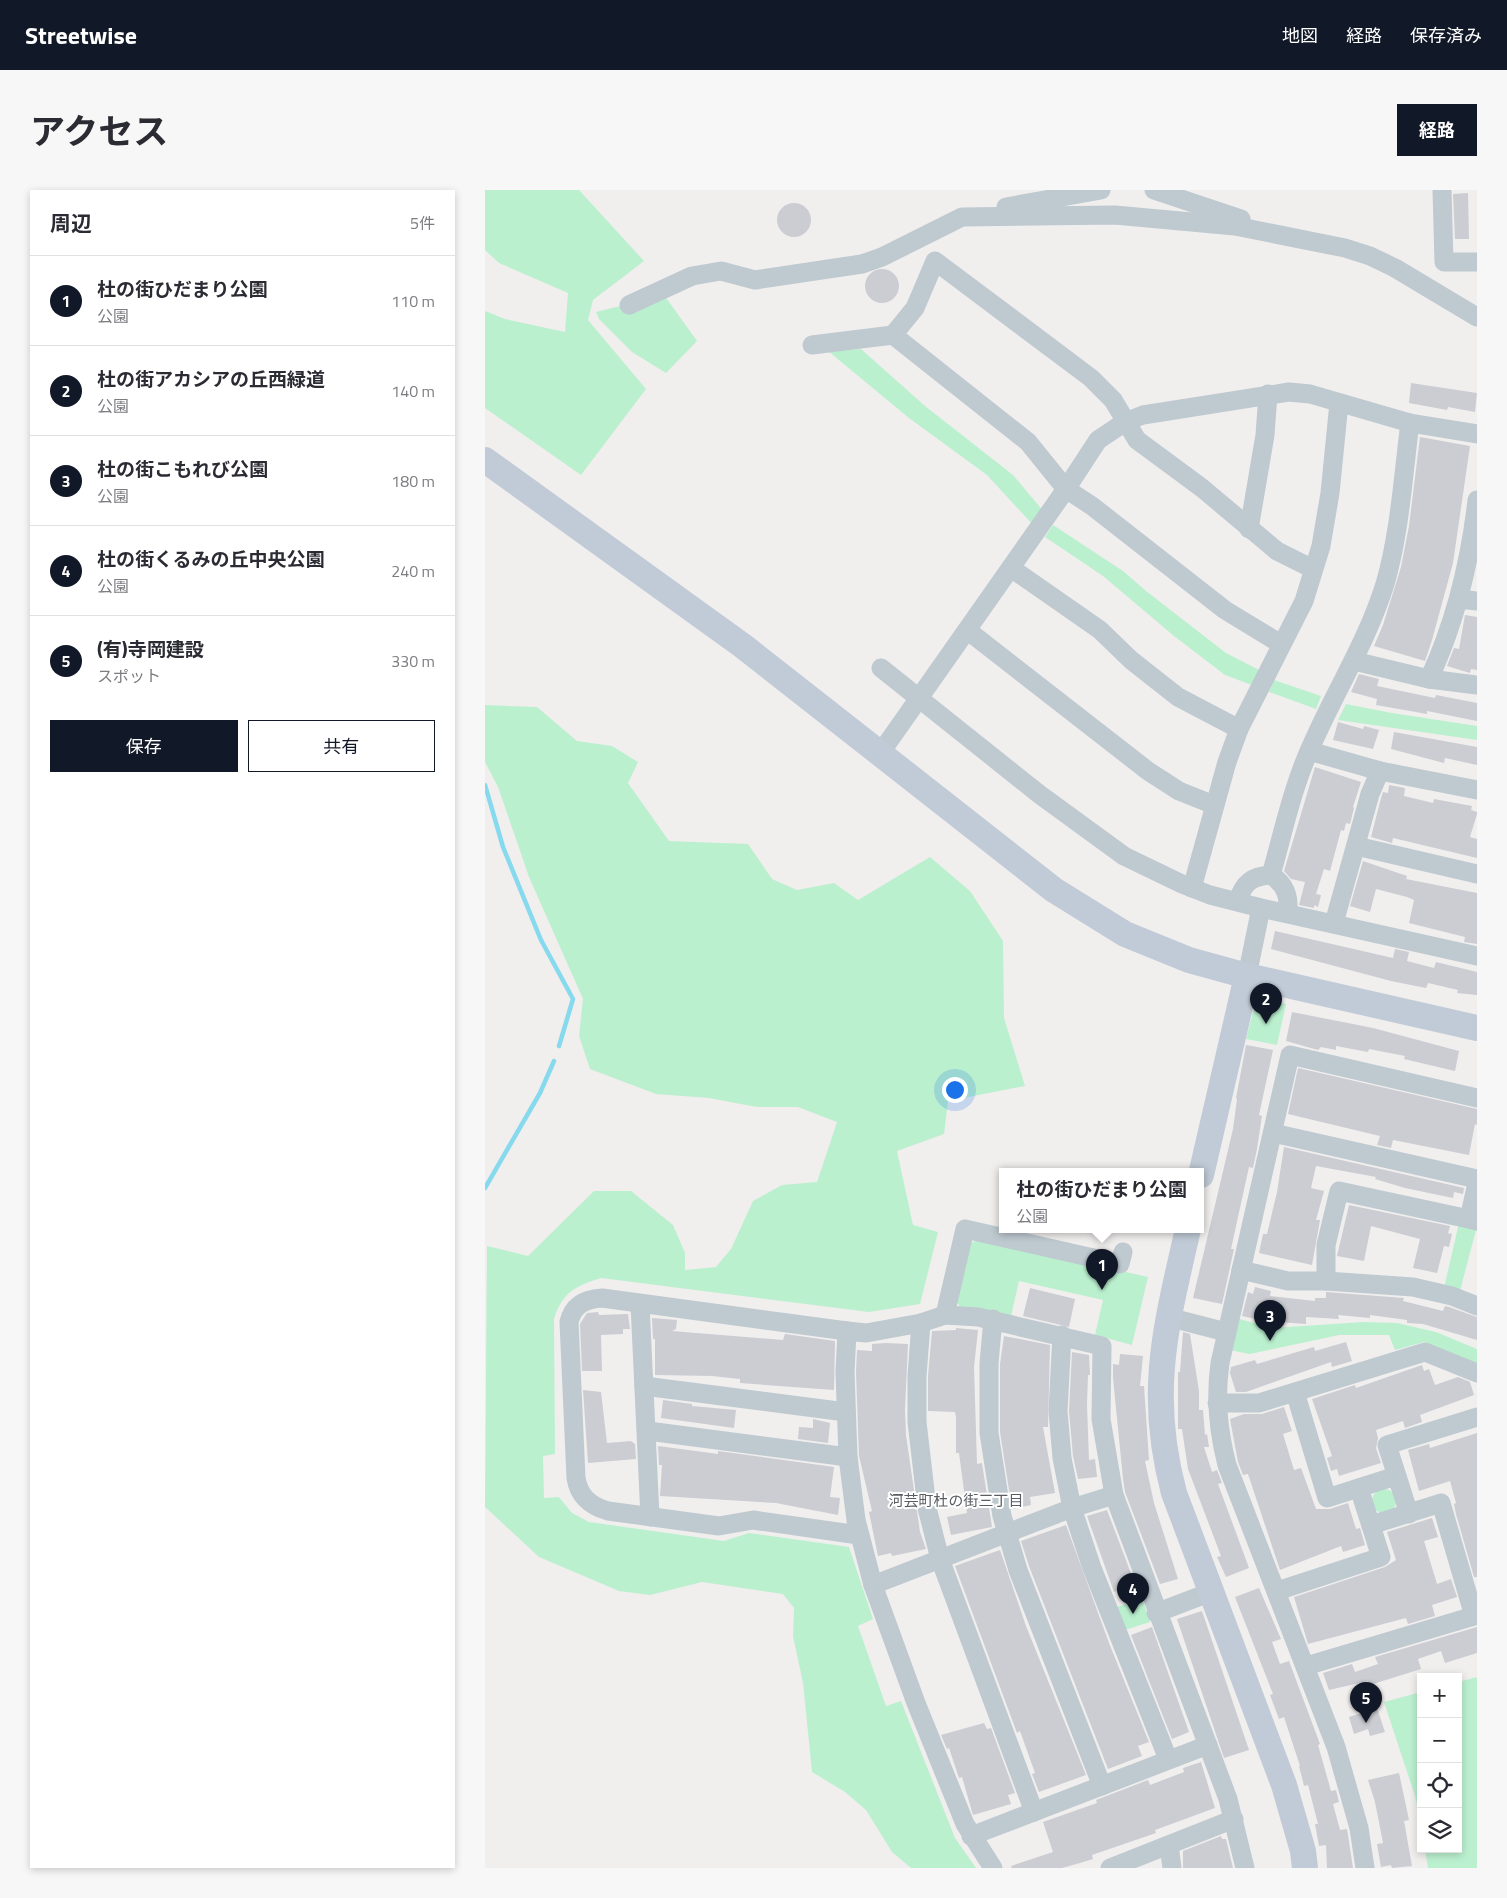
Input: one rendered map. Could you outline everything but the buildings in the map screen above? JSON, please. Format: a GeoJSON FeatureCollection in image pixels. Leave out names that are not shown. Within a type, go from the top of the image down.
{"type":"FeatureCollection","features":[{"type":"Feature","properties":{"kind":"street"},"geometry":{"type":"LineString","coordinates":[[629,305],[692,276],[721,271],[755,280],[862,264],[882,257],[962,217],[979,212],[1101,190]]}},
{"type":"Feature","properties":{"kind":"street"},"geometry":{"type":"LineString","coordinates":[[1154,190],[1269,231]]}},
{"type":"Feature","properties":{"kind":"street"},"geometry":{"type":"LineString","coordinates":[[1442,190],[1444,262],[1477,262]]}},
{"type":"Feature","properties":{"kind":"street"},"geometry":{"type":"LineString","coordinates":[[962,217],[1115,215],[1269,231],[1324,242],[1370,256],[1414,278],[1477,317]]}},
{"type":"Feature","properties":{"kind":"street"},"geometry":{"type":"LineString","coordinates":[[812,345],[893,335],[915,308],[935,261],[1091,378],[1113,400],[1137,440],[1202,488],[1249,529],[1277,550],[1313,569]]}},
{"type":"Feature","properties":{"kind":"street"},"geometry":{"type":"LineString","coordinates":[[893,335],[1027,442],[1066,489],[1100,512],[1225,610],[1281,644]]}},
{"type":"Feature","properties":{"kind":"street"},"geometry":{"type":"LineString","coordinates":[[879,755],[1066,489],[1098,440],[1125,422],[1143,415],[1289,392],[1310,394],[1410,423],[1477,434]]}},
{"type":"Feature","properties":{"kind":"street"},"geometry":{"type":"LineString","coordinates":[[1249,529],[1265,435],[1268,394]]}},
{"type":"Feature","properties":{"kind":"street"},"geometry":{"type":"LineString","coordinates":[[1192,888],[1214,805],[1239,729],[1304,601],[1321,546],[1330,494],[1339,403]]}},
{"type":"Feature","properties":{"kind":"street"},"geometry":{"type":"LineString","coordinates":[[1271,875],[1309,751],[1374,616],[1389,568],[1410,423]]}},
{"type":"Feature","properties":{"kind":"street"},"geometry":{"type":"LineString","coordinates":[[485,460],[743,646],[1006,855],[1054,890],[1125,934],[1160,949],[1247,976],[1477,1028]]}},
{"type":"Feature","properties":{"kind":"street"},"geometry":{"type":"LineString","coordinates":[[1429,679],[1468,600],[1476,512]]}},
{"type":"Feature","properties":{"kind":"street"},"geometry":{"type":"LineString","coordinates":[[1011,568],[1100,630],[1131,660],[1178,697],[1239,729]]}},
{"type":"Feature","properties":{"kind":"street"},"geometry":{"type":"LineString","coordinates":[[967,630],[1148,771],[1179,791],[1214,805]]}},
{"type":"Feature","properties":{"kind":"street"},"geometry":{"type":"LineString","coordinates":[[1353,661],[1429,679],[1477,685]]}},
{"type":"Feature","properties":{"kind":"street"},"geometry":{"type":"LineString","coordinates":[[881,668],[1039,794],[1124,856],[1192,888],[1261,908],[1477,956]]}},
{"type":"Feature","properties":{"kind":"street"},"geometry":{"type":"LineString","coordinates":[[1309,751],[1380,772],[1477,790]]}},
{"type":"Feature","properties":{"kind":"street"},"geometry":{"type":"LineString","coordinates":[[1334,923],[1371,794],[1380,772]]}},
{"type":"Feature","properties":{"kind":"street"},"geometry":{"type":"LineString","coordinates":[[1356,846],[1477,874]]}},
{"type":"Feature","properties":{"kind":"street"},"geometry":{"type":"LineString","coordinates":[[1238,901],[1246,883],[1259,876],[1271,875],[1278,880],[1286,892],[1289,899],[1288,913]]}},
{"type":"Feature","properties":{"kind":"street"},"geometry":{"type":"LineString","coordinates":[[1203,1168],[1261,908]]}},
{"type":"Feature","properties":{"kind":"street"},"geometry":{"type":"LineString","coordinates":[[1365,1868],[1359,1828],[1345,1774],[1306,1666],[1227,1465],[1220,1438],[1217,1403],[1220,1363],[1290,1055],[1477,1098]]}},
{"type":"Feature","properties":{"kind":"street"},"geometry":{"type":"LineString","coordinates":[[1273,1133],[1477,1179]]}},
{"type":"Feature","properties":{"kind":"street"},"geometry":{"type":"LineString","coordinates":[[1326,1281],[1326,1245],[1339,1191],[1473,1220],[1477,1183]]}},
{"type":"Feature","properties":{"kind":"street"},"geometry":{"type":"LineString","coordinates":[[945,1315],[965,1229],[1120,1264],[1123,1252]]}},
{"type":"Feature","properties":{"kind":"street"},"geometry":{"type":"LineString","coordinates":[[1187,1233],[1167,1317],[1161,1360],[1160,1422],[1167,1468],[1174,1493],[1284,1785],[1303,1851],[1305,1868]]}},
{"type":"Feature","properties":{"kind":"street"},"geometry":{"type":"LineString","coordinates":[[1241,1270],[1288,1281],[1326,1281],[1413,1288],[1452,1296],[1477,1306]]}},
{"type":"Feature","properties":{"kind":"street"},"geometry":{"type":"LineString","coordinates":[[859,1534],[753,1520],[719,1526],[650,1517],[595,1507],[587,1501],[577,1485],[569,1322],[575,1308],[584,1301],[593,1299],[866,1333],[921,1323],[945,1315],[993,1319],[1102,1346],[1101,1419],[1113,1495],[1156,1613],[1208,1745],[1234,1819],[1245,1868]]}},
{"type":"Feature","properties":{"kind":"street"},"geometry":{"type":"LineString","coordinates":[[640,1304],[650,1517]]}},
{"type":"Feature","properties":{"kind":"street"},"geometry":{"type":"LineString","coordinates":[[1167,1317],[1226,1332]]}},
{"type":"Feature","properties":{"kind":"street"},"geometry":{"type":"LineString","coordinates":[[993,1319],[989,1363],[989,1433],[993,1470],[1006,1533],[1102,1786]]}},
{"type":"Feature","properties":{"kind":"street"},"geometry":{"type":"LineString","coordinates":[[921,1323],[917,1376],[919,1450],[927,1508],[940,1559],[1034,1812]]}},
{"type":"Feature","properties":{"kind":"street"},"geometry":{"type":"LineString","coordinates":[[847,1331],[846,1412],[848,1457],[859,1534],[873,1585],[916,1703],[971,1836],[993,1868]]}},
{"type":"Feature","properties":{"kind":"street"},"geometry":{"type":"LineString","coordinates":[[1062,1335],[1058,1411],[1062,1458],[1072,1508],[1092,1568],[1168,1759]]}},
{"type":"Feature","properties":{"kind":"street"},"geometry":{"type":"LineString","coordinates":[[1217,1403],[1259,1403],[1425,1352],[1477,1373]]}},
{"type":"Feature","properties":{"kind":"street"},"geometry":{"type":"LineString","coordinates":[[644,1386],[846,1412]]}},
{"type":"Feature","properties":{"kind":"street"},"geometry":{"type":"LineString","coordinates":[[1295,1392],[1327,1498],[1396,1476]]}},
{"type":"Feature","properties":{"kind":"street"},"geometry":{"type":"LineString","coordinates":[[1409,1514],[1387,1445],[1477,1417]]}},
{"type":"Feature","properties":{"kind":"street"},"geometry":{"type":"LineString","coordinates":[[647,1430],[848,1457]]}},
{"type":"Feature","properties":{"kind":"street"},"geometry":{"type":"LineString","coordinates":[[1277,1591],[1381,1557],[1359,1488]]}},
{"type":"Feature","properties":{"kind":"street"},"geometry":{"type":"LineString","coordinates":[[873,1585],[1072,1508],[1113,1495]]}},
{"type":"Feature","properties":{"kind":"street"},"geometry":{"type":"LineString","coordinates":[[1306,1666],[1475,1616],[1441,1503],[1371,1525]]}},
{"type":"Feature","properties":{"kind":"street"},"geometry":{"type":"LineString","coordinates":[[1156,1613],[1211,1592]]}},
{"type":"Feature","properties":{"kind":"street"},"geometry":{"type":"LineString","coordinates":[[971,1836],[1208,1745]]}},
{"type":"Feature","properties":{"kind":"street"},"geometry":{"type":"LineString","coordinates":[[1110,1868],[1234,1819]]}},
{"type":"Feature","properties":{"kind":"street"},"geometry":{"type":"LineString","coordinates":[[1169,1845],[1172,1868]]}},
{"type":"Feature","properties":{"kind":"green space"},"geometry":{"type":"Polygon","coordinates":[[[485,190],[579,190],[644,261],[593,300],[588,320],[646,389],[581,475],[485,408],[485,311],[505,319],[565,332],[568,293],[499,263],[485,250],[485,190]]]}},
{"type":"Feature","properties":{"kind":"green space"},"geometry":{"type":"Polygon","coordinates":[[[664,295],[697,341],[666,373],[632,352],[599,319],[596,312],[664,295]]]}},
{"type":"Feature","properties":{"kind":"green space"},"geometry":{"type":"Polygon","coordinates":[[[861,349],[925,406],[1013,475],[1044,512],[1034,526],[987,475],[909,418],[828,351],[861,349]]]}},
{"type":"Feature","properties":{"kind":"green space"},"geometry":{"type":"Polygon","coordinates":[[[1053,525],[1123,571],[1226,653],[1263,672],[1257,687],[1225,675],[1174,636],[1103,576],[1045,537],[1053,525]]]}},
{"type":"Feature","properties":{"kind":"green space"},"geometry":{"type":"Polygon","coordinates":[[[1274,680],[1321,696],[1316,709],[1269,692],[1274,680]]]}},
{"type":"Feature","properties":{"kind":"green space"},"geometry":{"type":"Polygon","coordinates":[[[1346,704],[1477,726],[1477,740],[1338,720],[1346,704]]]}},
{"type":"Feature","properties":{"kind":"green space"},"geometry":{"type":"Polygon","coordinates":[[[485,705],[537,707],[577,741],[612,746],[638,762],[628,783],[669,841],[748,844],[772,879],[797,890],[834,883],[858,900],[930,857],[970,891],[1003,941],[1004,1018],[1025,1086],[948,1101],[944,1134],[897,1151],[913,1225],[938,1232],[920,1304],[869,1312],[601,1278],[584,1284],[566,1297],[557,1310],[554,1319],[555,1454],[543,1456],[544,1498],[559,1497],[572,1513],[589,1522],[724,1541],[749,1533],[849,1547],[873,1619],[858,1626],[886,1706],[901,1701],[955,1838],[976,1868],[911,1868],[892,1852],[866,1810],[845,1792],[812,1772],[803,1683],[793,1636],[794,1608],[783,1594],[702,1582],[650,1595],[619,1591],[539,1557],[485,1507],[487,1246],[528,1256],[594,1191],[631,1191],[673,1225],[685,1253],[685,1270],[716,1267],[731,1249],[753,1201],[782,1185],[817,1182],[837,1122],[798,1107],[757,1107],[709,1098],[656,1094],[590,1069],[579,1036],[583,999],[529,877],[498,787],[485,762],[485,705]]]}},
{"type":"Feature","properties":{"kind":"green space"},"geometry":{"type":"Polygon","coordinates":[[[1264,999],[1286,1004],[1277,1045],[1246,1039],[1254,1008],[1264,999]]]}},
{"type":"Feature","properties":{"kind":"green space"},"geometry":{"type":"Polygon","coordinates":[[[1459,1223],[1477,1226],[1460,1291],[1444,1288],[1459,1223]]]}},
{"type":"Feature","properties":{"kind":"green space"},"geometry":{"type":"Polygon","coordinates":[[[980,1239],[1148,1277],[1132,1345],[1095,1335],[1103,1300],[1019,1281],[1011,1316],[960,1308],[956,1299],[969,1244],[980,1239]]]}},
{"type":"Feature","properties":{"kind":"green space"},"geometry":{"type":"Polygon","coordinates":[[[1236,1318],[1272,1328],[1363,1322],[1397,1323],[1436,1332],[1477,1349],[1477,1365],[1424,1342],[1395,1350],[1389,1335],[1339,1335],[1250,1354],[1229,1350],[1236,1318]]]}},
{"type":"Feature","properties":{"kind":"green space"},"geometry":{"type":"Polygon","coordinates":[[[1384,1489],[1392,1493],[1396,1501],[1392,1509],[1384,1513],[1376,1509],[1372,1501],[1376,1493],[1384,1489]]]}},
{"type":"Feature","properties":{"kind":"green space"},"geometry":{"type":"Polygon","coordinates":[[[1142,1598],[1150,1622],[1125,1630],[1117,1607],[1142,1598]]]}},
{"type":"Feature","properties":{"kind":"green space"},"geometry":{"type":"Polygon","coordinates":[[[1477,1677],[1477,1868],[1428,1868],[1426,1853],[1462,1853],[1462,1681],[1477,1677]]]}},
{"type":"Feature","properties":{"kind":"green space"},"geometry":{"type":"Polygon","coordinates":[[[1417,1693],[1417,1805],[1415,1796],[1384,1702],[1417,1693]]]}},
{"type":"Feature","properties":{"kind":"waterway"},"geometry":{"type":"LineString","coordinates":[[485,785],[503,847],[541,940],[573,999],[559,1046]]}},
{"type":"Feature","properties":{"kind":"waterway"},"geometry":{"type":"LineString","coordinates":[[485,1188],[540,1093],[554,1061]]}},
{"type":"Feature","properties":{"kind":"place","name":"杜の街アカシアの丘西緑道"},"geometry":{"type":"Point","coordinates":[1266,1024]}},
{"type":"Feature","properties":{"kind":"place","name":"杜の街ひだまり公園"},"geometry":{"type":"Point","coordinates":[1102,1290]}},
{"type":"Feature","properties":{"kind":"place","name":"杜の街こもれび公園"},"geometry":{"type":"Point","coordinates":[1270,1341]}},
{"type":"Feature","properties":{"kind":"place","name":"杜の街くるみの丘中央公園"},"geometry":{"type":"Point","coordinates":[1133,1614]}},
{"type":"Feature","properties":{"kind":"place","name":"(有)寺岡建設"},"geometry":{"type":"Point","coordinates":[1366,1723]}},
{"type":"Feature","properties":{"kind":"district","name":"河芸町杜の街三丁目"},"geometry":{"type":"Point","coordinates":[956,1500]}}]}
